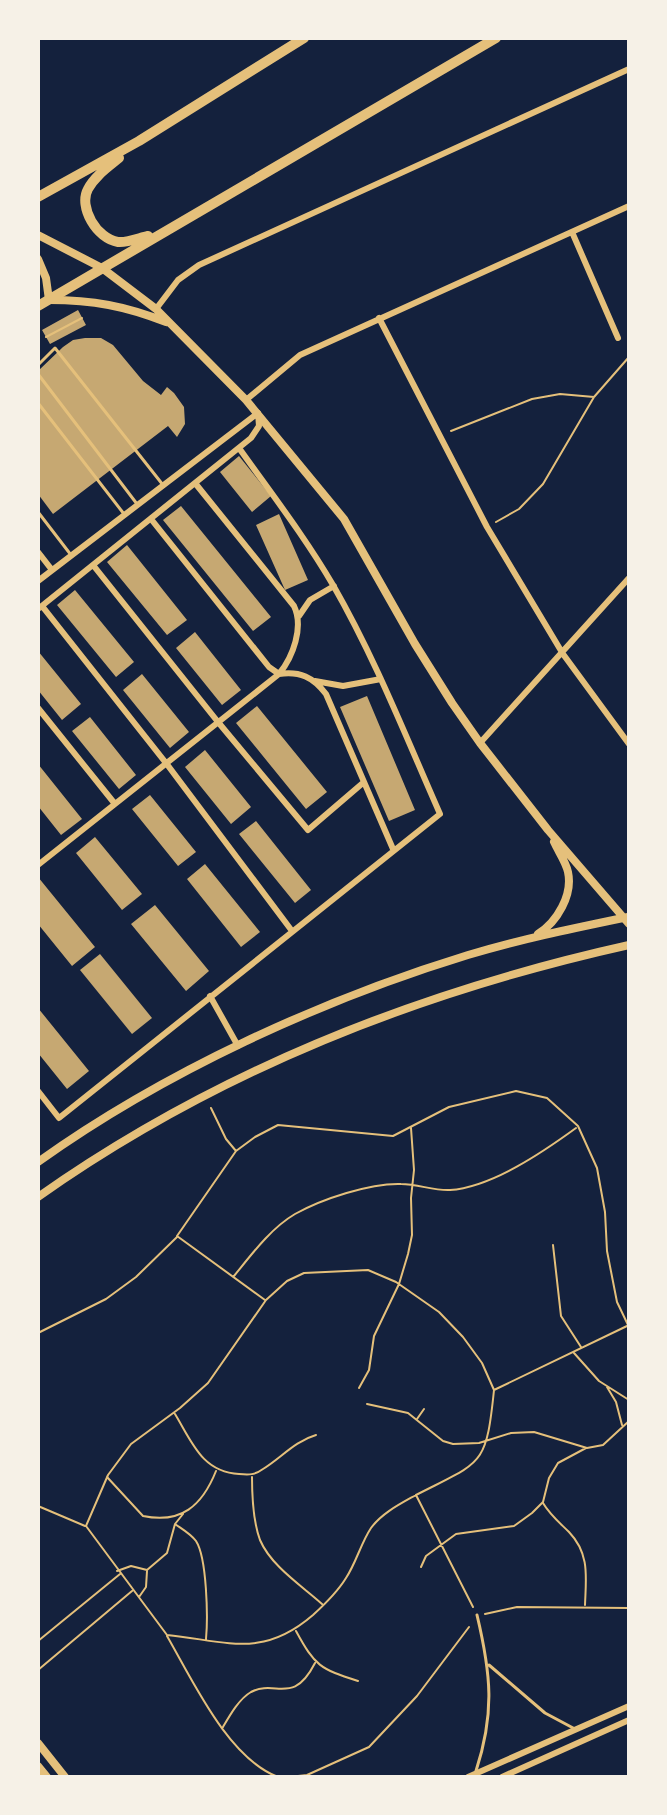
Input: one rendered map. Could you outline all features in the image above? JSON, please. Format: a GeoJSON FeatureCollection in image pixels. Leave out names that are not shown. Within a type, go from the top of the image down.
{"type":"FeatureCollection","features":[{"type":"Feature","properties":{"kind":"highway"},"geometry":{"type":"LineString","coordinates":[[38,197],[139,141],[304,38]]}},
{"type":"Feature","properties":{"kind":"highway"},"geometry":{"type":"LineString","coordinates":[[38,306],[496,38]]}},
{"type":"Feature","properties":{"kind":"highway"},"geometry":{"type":"LineString","coordinates":[[139,141],[96,177],[86,192],[88,216],[107,238],[119,242],[163,232]]}},
{"type":"Feature","properties":{"kind":"street"},"geometry":{"type":"LineString","coordinates":[[156,309],[178,280],[199,265],[629,69]]}},
{"type":"Feature","properties":{"kind":"street"},"geometry":{"type":"LineString","coordinates":[[246,400],[300,355],[629,206]]}},
{"type":"Feature","properties":{"kind":"street"},"geometry":{"type":"LineString","coordinates":[[572,232],[618,338]]}},
{"type":"Feature","properties":{"kind":"street"},"geometry":{"type":"LineString","coordinates":[[38,235],[102,268],[156,309],[258,413],[344,519],[415,644],[480,743],[548,830],[627,919]]}},
{"type":"Feature","properties":{"kind":"street"},"geometry":{"type":"LineString","coordinates":[[38,259],[46,278],[49,300],[104,303],[172,324]]}},
{"type":"Feature","properties":{"kind":"street"},"geometry":{"type":"LineString","coordinates":[[379,318],[487,527],[563,654],[629,744]]}},
{"type":"Feature","properties":{"kind":"street"},"geometry":{"type":"LineString","coordinates":[[38,581],[258,413]]}},
{"type":"Feature","properties":{"kind":"street"},"geometry":{"type":"LineString","coordinates":[[258,413],[259,426],[251,438],[40,608],[166,763],[292,931]]}},
{"type":"Feature","properties":{"kind":"street"},"geometry":{"type":"LineString","coordinates":[[38,1091],[59,1118],[440,814],[381,679],[334,586],[301,533],[239,448]]}},
{"type":"Feature","properties":{"kind":"street"},"geometry":{"type":"LineString","coordinates":[[195,483],[299,616]]}},
{"type":"Feature","properties":{"kind":"street"},"geometry":{"type":"LineString","coordinates":[[151,519],[269,667],[279,674],[292,672],[305,675]]}},
{"type":"Feature","properties":{"kind":"street"},"geometry":{"type":"LineString","coordinates":[[38,552],[52,570]]}},
{"type":"Feature","properties":{"kind":"street"},"geometry":{"type":"LineString","coordinates":[[93,565],[308,830],[364,782]]}},
{"type":"Feature","properties":{"kind":"street"},"geometry":{"type":"LineString","coordinates":[[480,743],[629,578]]}},
{"type":"Feature","properties":{"kind":"street"},"geometry":{"type":"LineString","coordinates":[[38,865],[279,674],[289,662],[299,616],[310,600],[334,586]]}},
{"type":"Feature","properties":{"kind":"street"},"geometry":{"type":"LineString","coordinates":[[292,653],[294,662],[326,694],[393,849]]}},
{"type":"Feature","properties":{"kind":"street"},"geometry":{"type":"LineString","coordinates":[[312,680],[343,686],[381,679]]}},
{"type":"Feature","properties":{"kind":"street"},"geometry":{"type":"LineString","coordinates":[[38,708],[115,804]]}},
{"type":"Feature","properties":{"kind":"street"},"geometry":{"type":"LineString","coordinates":[[529,939],[553,923],[564,902],[569,873],[548,830]]}},
{"type":"Feature","properties":{"kind":"street"},"geometry":{"type":"LineString","coordinates":[[38,1162],[113,1113],[238,1046],[337,1001],[406,975],[529,939],[627,919]]}},
{"type":"Feature","properties":{"kind":"street"},"geometry":{"type":"LineString","coordinates":[[38,1197],[206,1095],[306,1048],[417,1003],[529,969],[629,945]]}},
{"type":"Feature","properties":{"kind":"street"},"geometry":{"type":"LineString","coordinates":[[210,996],[238,1046]]}},
{"type":"Feature","properties":{"kind":"street"},"geometry":{"type":"LineString","coordinates":[[473,1776],[629,1706]]}},
{"type":"Feature","properties":{"kind":"street"},"geometry":{"type":"LineString","coordinates":[[502,1777],[629,1720]]}},
{"type":"Feature","properties":{"kind":"street"},"geometry":{"type":"LineString","coordinates":[[38,1743],[65,1777]]}},
{"type":"Feature","properties":{"kind":"street"},"geometry":{"type":"LineString","coordinates":[[38,1766],[47,1777]]}},
{"type":"Feature","properties":{"kind":"lane"},"geometry":{"type":"LineString","coordinates":[[38,365],[55,348],[163,485]]}},
{"type":"Feature","properties":{"kind":"lane"},"geometry":{"type":"LineString","coordinates":[[38,374],[137,504]]}},
{"type":"Feature","properties":{"kind":"lane"},"geometry":{"type":"LineString","coordinates":[[38,403],[124,514]]}},
{"type":"Feature","properties":{"kind":"lane"},"geometry":{"type":"LineString","coordinates":[[38,512],[71,555]]}},
{"type":"Feature","properties":{"kind":"lane"},"geometry":{"type":"LineString","coordinates":[[473,1776],[486,1741],[489,1665],[477,1615]]}},
{"type":"Feature","properties":{"kind":"lane"},"geometry":{"type":"LineString","coordinates":[[489,1665],[545,1713],[575,1729]]}},
{"type":"Feature","properties":{"kind":"path"},"geometry":{"type":"LineString","coordinates":[[46,337],[82,318]]}},
{"type":"Feature","properties":{"kind":"path"},"geometry":{"type":"LineString","coordinates":[[487,527],[519,509],[543,484],[594,397],[629,357]]}},
{"type":"Feature","properties":{"kind":"path"},"geometry":{"type":"LineString","coordinates":[[438,436],[532,399],[560,394],[594,397]]}},
{"type":"Feature","properties":{"kind":"path"},"geometry":{"type":"LineString","coordinates":[[38,1333],[106,1299],[136,1277],[177,1236],[236,1151],[278,1125],[393,1136],[449,1107],[516,1091],[547,1098],[578,1126],[597,1168],[617,1302],[629,1326],[494,1390]]}},
{"type":"Feature","properties":{"kind":"path"},"geometry":{"type":"LineString","coordinates":[[206,1095],[226,1139],[236,1151]]}},
{"type":"Feature","properties":{"kind":"path"},"geometry":{"type":"LineString","coordinates":[[359,1388],[369,1370],[374,1336],[399,1284],[412,1235],[415,1151],[411,1126]]}},
{"type":"Feature","properties":{"kind":"path"},"geometry":{"type":"LineString","coordinates":[[234,1277],[252,1254],[295,1215],[337,1197],[374,1187],[401,1184],[450,1190],[477,1185],[551,1146],[578,1126]]}},
{"type":"Feature","properties":{"kind":"path"},"geometry":{"type":"LineString","coordinates":[[177,1236],[266,1300]]}},
{"type":"Feature","properties":{"kind":"path"},"geometry":{"type":"LineString","coordinates":[[553,1245],[561,1316],[582,1348]]}},
{"type":"Feature","properties":{"kind":"path"},"geometry":{"type":"LineString","coordinates":[[86,1526],[107,1477],[131,1444],[208,1383],[266,1300],[287,1281],[304,1273],[368,1270],[399,1284],[439,1312],[463,1337],[482,1363],[494,1390],[490,1433],[480,1458],[463,1472],[390,1510],[371,1527],[346,1579],[295,1630],[269,1643],[236,1645],[167,1635]]}},
{"type":"Feature","properties":{"kind":"path"},"geometry":{"type":"LineString","coordinates":[[622,1312],[629,1309]]}},
{"type":"Feature","properties":{"kind":"path"},"geometry":{"type":"LineString","coordinates":[[574,1352],[606,1386],[629,1400]]}},
{"type":"Feature","properties":{"kind":"path"},"geometry":{"type":"LineString","coordinates":[[606,1386],[616,1402],[622,1427]]}},
{"type":"Feature","properties":{"kind":"path"},"geometry":{"type":"LineString","coordinates":[[367,1404],[408,1413],[443,1441],[453,1444],[534,1432],[587,1448]]}},
{"type":"Feature","properties":{"kind":"path"},"geometry":{"type":"LineString","coordinates":[[416,1420],[424,1409]]}},
{"type":"Feature","properties":{"kind":"path"},"geometry":{"type":"LineString","coordinates":[[174,1412],[200,1455],[216,1470],[252,1475],[305,1438],[316,1435]]}},
{"type":"Feature","properties":{"kind":"path"},"geometry":{"type":"LineString","coordinates":[[421,1567],[426,1556],[456,1534],[514,1526],[543,1502],[549,1478],[558,1463],[587,1448],[603,1445],[629,1421]]}},
{"type":"Feature","properties":{"kind":"path"},"geometry":{"type":"LineString","coordinates":[[138,1597],[146,1587],[147,1570],[167,1553],[175,1524],[204,1494],[216,1470]]}},
{"type":"Feature","properties":{"kind":"path"},"geometry":{"type":"LineString","coordinates":[[252,1475],[260,1540],[284,1570],[323,1605]]}},
{"type":"Feature","properties":{"kind":"path"},"geometry":{"type":"LineString","coordinates":[[107,1477],[143,1516],[171,1519],[184,1513]]}},
{"type":"Feature","properties":{"kind":"path"},"geometry":{"type":"LineString","coordinates":[[416,1495],[477,1615]]}},
{"type":"Feature","properties":{"kind":"path"},"geometry":{"type":"LineString","coordinates":[[543,1502],[586,1556],[585,1607]]}},
{"type":"Feature","properties":{"kind":"path"},"geometry":{"type":"LineString","coordinates":[[38,1506],[86,1526],[167,1635],[223,1727],[242,1752],[263,1771],[278,1777]]}},
{"type":"Feature","properties":{"kind":"path"},"geometry":{"type":"LineString","coordinates":[[175,1524],[198,1546],[208,1603],[206,1639]]}},
{"type":"Feature","properties":{"kind":"path"},"geometry":{"type":"LineString","coordinates":[[38,1641],[119,1572],[131,1566],[147,1570]]}},
{"type":"Feature","properties":{"kind":"path"},"geometry":{"type":"LineString","coordinates":[[38,1670],[133,1591]]}},
{"type":"Feature","properties":{"kind":"path"},"geometry":{"type":"LineString","coordinates":[[289,1777],[307,1775],[369,1747],[417,1696],[455,1649],[477,1615],[517,1607],[629,1608]]}},
{"type":"Feature","properties":{"kind":"path"},"geometry":{"type":"LineString","coordinates":[[295,1630],[315,1663],[323,1669],[358,1681]]}},
{"type":"Feature","properties":{"kind":"path"},"geometry":{"type":"LineString","coordinates":[[223,1727],[244,1697],[253,1690],[285,1690],[300,1683],[310,1674],[315,1663]]}},
{"type":"Feature","properties":{"kind":"building"},"geometry":{"type":"Polygon","coordinates":[[[78,310],[86,325],[50,344],[42,330],[78,310]]]}},
{"type":"Feature","properties":{"kind":"building"},"geometry":{"type":"Polygon","coordinates":[[[101,338],[113,345],[143,381],[161,395],[167,387],[174,393],[184,407],[185,424],[177,437],[168,426],[53,514],[38,494],[38,371],[63,347],[73,340],[101,338]]]}},
{"type":"Feature","properties":{"kind":"building"},"geometry":{"type":"Polygon","coordinates":[[[239,456],[271,496],[252,512],[220,472],[239,456]]]}},
{"type":"Feature","properties":{"kind":"building"},"geometry":{"type":"Polygon","coordinates":[[[181,506],[271,617],[253,631],[163,520],[181,506]]]}},
{"type":"Feature","properties":{"kind":"building"},"geometry":{"type":"Polygon","coordinates":[[[279,514],[308,580],[285,590],[256,525],[279,514]]]}},
{"type":"Feature","properties":{"kind":"building"},"geometry":{"type":"Polygon","coordinates":[[[127,545],[187,620],[167,635],[107,562],[127,545]]]}},
{"type":"Feature","properties":{"kind":"building"},"geometry":{"type":"Polygon","coordinates":[[[75,590],[134,662],[116,677],[57,605],[75,590]]]}},
{"type":"Feature","properties":{"kind":"building"},"geometry":{"type":"Polygon","coordinates":[[[195,632],[241,690],[222,705],[176,648],[195,632]]]}},
{"type":"Feature","properties":{"kind":"building"},"geometry":{"type":"Polygon","coordinates":[[[38,651],[81,704],[62,720],[38,690],[38,651]]]}},
{"type":"Feature","properties":{"kind":"building"},"geometry":{"type":"Polygon","coordinates":[[[142,674],[189,732],[170,748],[123,690],[142,674]]]}},
{"type":"Feature","properties":{"kind":"building"},"geometry":{"type":"Polygon","coordinates":[[[367,696],[415,810],[389,821],[340,707],[367,696]]]}},
{"type":"Feature","properties":{"kind":"building"},"geometry":{"type":"Polygon","coordinates":[[[257,706],[327,792],[306,809],[236,723],[257,706]]]}},
{"type":"Feature","properties":{"kind":"building"},"geometry":{"type":"Polygon","coordinates":[[[90,717],[136,775],[119,789],[72,731],[90,717]]]}},
{"type":"Feature","properties":{"kind":"building"},"geometry":{"type":"Polygon","coordinates":[[[205,750],[251,807],[231,824],[185,767],[205,750]]]}},
{"type":"Feature","properties":{"kind":"building"},"geometry":{"type":"Polygon","coordinates":[[[38,764],[82,819],[61,835],[38,806],[38,764]]]}},
{"type":"Feature","properties":{"kind":"building"},"geometry":{"type":"Polygon","coordinates":[[[150,795],[196,852],[178,866],[132,809],[150,795]]]}},
{"type":"Feature","properties":{"kind":"building"},"geometry":{"type":"Polygon","coordinates":[[[256,821],[311,890],[295,903],[239,834],[256,821]]]}},
{"type":"Feature","properties":{"kind":"building"},"geometry":{"type":"Polygon","coordinates":[[[95,837],[142,894],[122,910],[76,853],[95,837]]]}},
{"type":"Feature","properties":{"kind":"building"},"geometry":{"type":"Polygon","coordinates":[[[205,864],[260,932],[241,947],[187,879],[205,864]]]}},
{"type":"Feature","properties":{"kind":"building"},"geometry":{"type":"Polygon","coordinates":[[[38,877],[95,947],[72,966],[38,924],[38,877]]]}},
{"type":"Feature","properties":{"kind":"building"},"geometry":{"type":"Polygon","coordinates":[[[155,905],[209,971],[186,991],[131,924],[155,905]]]}},
{"type":"Feature","properties":{"kind":"building"},"geometry":{"type":"Polygon","coordinates":[[[100,954],[152,1018],[132,1034],[80,970],[100,954]]]}},
{"type":"Feature","properties":{"kind":"building"},"geometry":{"type":"Polygon","coordinates":[[[38,1008],[89,1071],[67,1089],[38,1053],[38,1008]]]}}]}
